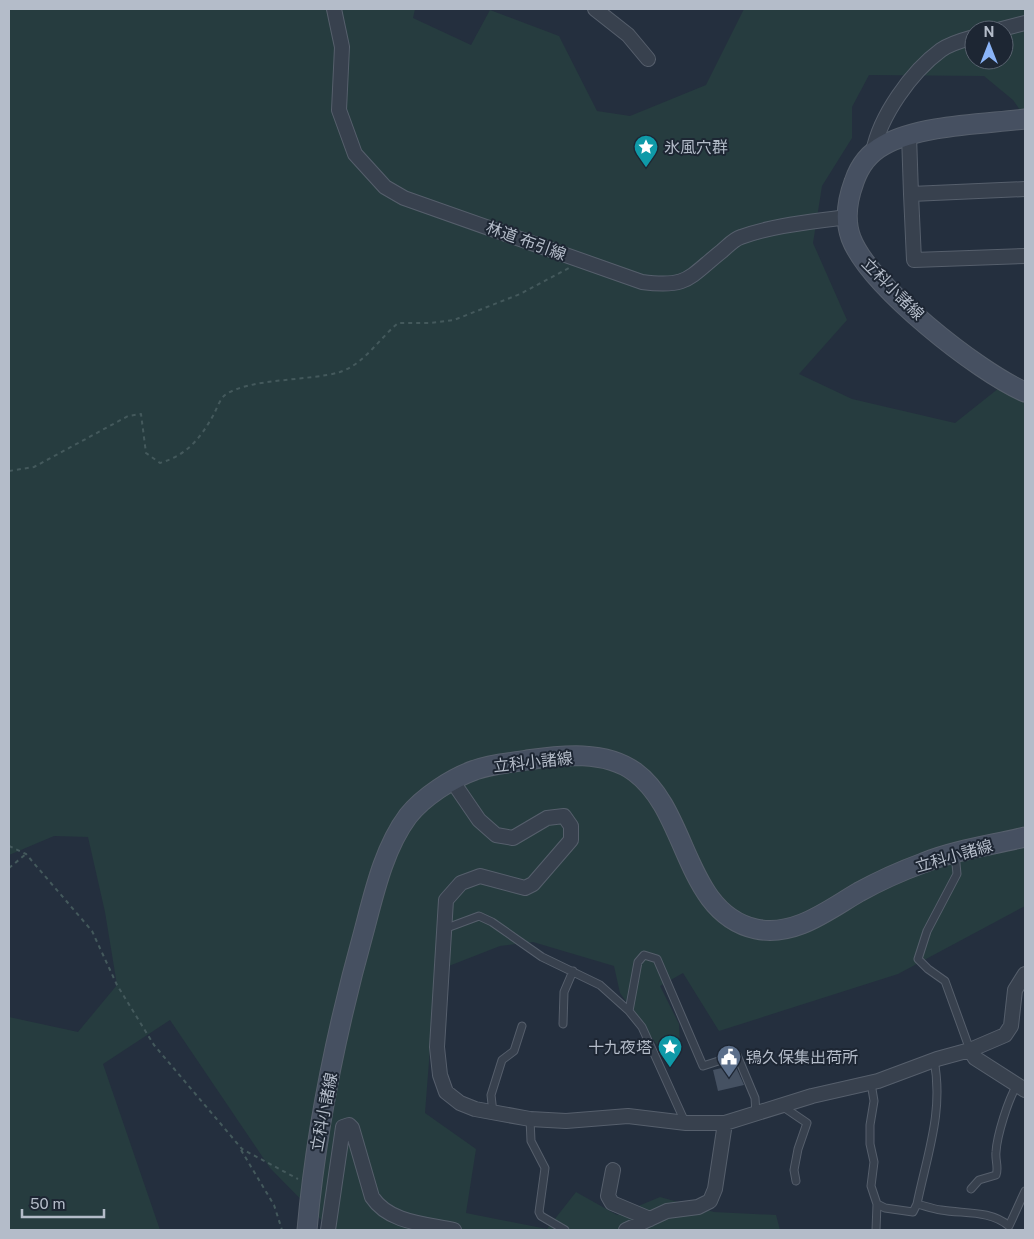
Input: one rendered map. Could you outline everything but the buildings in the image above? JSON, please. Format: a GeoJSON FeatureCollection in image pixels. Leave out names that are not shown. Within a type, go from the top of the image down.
{"type":"FeatureCollection","features":[{"type":"Feature","properties":{"kind":"main road","name":"立科小諸線"},"geometry":{"type":"LineString","coordinates":[[1025,119],[928,130],[884,144],[873,152],[857,174],[849,194],[846,217],[850,237],[867,267],[948,343],[985,370],[1025,392]]}},
{"type":"Feature","properties":{"kind":"main road","name":"立科小諸線"},"geometry":{"type":"LineString","coordinates":[[307,1230],[311,1186],[348,990],[373,897],[390,845],[410,814],[432,795],[453,782],[475,770],[546,757],[606,758],[626,766],[657,793],[704,890],[715,904],[727,916],[759,930],[778,929],[804,923],[881,880],[926,861],[1025,837]]}},
{"type":"Feature","properties":{"kind":"street","name":"林道 布引線"},"geometry":{"type":"LineString","coordinates":[[334,9],[342,47],[339,110],[355,154],[385,186],[404,198],[642,282],[666,285],[678,284],[691,278],[738,238],[780,227],[846,217]]}},
{"type":"Feature","properties":{"kind":"street"},"geometry":{"type":"LineString","coordinates":[[595,9],[628,35],[648,59]]}},
{"type":"Feature","properties":{"kind":"street"},"geometry":{"type":"LineString","coordinates":[[873,152],[874,143],[891,106],[914,76],[941,50],[964,40]]}},
{"type":"Feature","properties":{"kind":"street"},"geometry":{"type":"LineString","coordinates":[[909,135],[914,260],[1025,256]]}},
{"type":"Feature","properties":{"kind":"street"},"geometry":{"type":"LineString","coordinates":[[912,194],[1025,189]]}},
{"type":"Feature","properties":{"kind":"street"},"geometry":{"type":"LineString","coordinates":[[453,782],[479,820],[496,835],[513,838],[546,818],[564,816],[571,826],[571,840],[553,864],[533,884],[525,888],[480,876],[461,882],[446,900],[437,1047],[440,1075],[446,1092],[460,1103],[493,1113],[530,1119],[566,1121],[628,1116],[686,1123],[725,1123],[812,1096],[871,1083],[934,1060],[970,1050],[1005,1034],[1010,1026],[1014,990],[1025,974]]}},
{"type":"Feature","properties":{"kind":"street"},"geometry":{"type":"LineString","coordinates":[[970,1050],[975,1058],[1021,1088]]}},
{"type":"Feature","properties":{"kind":"street"},"geometry":{"type":"LineString","coordinates":[[626,1230],[667,1211],[698,1207],[710,1201],[715,1189],[725,1123]]}},
{"type":"Feature","properties":{"kind":"street"},"geometry":{"type":"LineString","coordinates":[[328,1230],[343,1127],[349,1125],[352,1128],[372,1197],[377,1206],[395,1217],[454,1230]]}},
{"type":"Feature","properties":{"kind":"street"},"geometry":{"type":"LineString","coordinates":[[613,1170],[608,1196],[612,1203],[650,1219]]}},
{"type":"Feature","properties":{"kind":"lane"},"geometry":{"type":"LineString","coordinates":[[955,854],[957,874],[927,932],[918,959],[928,970],[945,981],[970,1050]]}},
{"type":"Feature","properties":{"kind":"lane"},"geometry":{"type":"LineString","coordinates":[[444,929],[479,916],[492,922],[542,957],[600,985],[630,1011],[642,1027],[686,1123]]}},
{"type":"Feature","properties":{"kind":"lane"},"geometry":{"type":"LineString","coordinates":[[630,1011],[638,962],[644,955],[652,955],[657,959],[703,1066],[737,1055],[755,1098],[756,1114]]}},
{"type":"Feature","properties":{"kind":"lane"},"geometry":{"type":"LineString","coordinates":[[563,1024],[564,992],[573,972]]}},
{"type":"Feature","properties":{"kind":"lane"},"geometry":{"type":"LineString","coordinates":[[493,1113],[491,1095],[502,1060],[514,1051],[522,1026]]}},
{"type":"Feature","properties":{"kind":"lane"},"geometry":{"type":"LineString","coordinates":[[877,1204],[885,1208],[913,1212],[917,1204],[936,1121],[938,1080],[934,1060]]}},
{"type":"Feature","properties":{"kind":"lane"},"geometry":{"type":"LineString","coordinates":[[871,1083],[874,1101],[870,1125],[870,1144],[874,1162],[871,1186],[876,1196],[877,1204],[876,1230]]}},
{"type":"Feature","properties":{"kind":"lane"},"geometry":{"type":"LineString","coordinates":[[971,1190],[979,1180],[996,1175],[998,1171],[996,1150],[1011,1094],[1021,1088]]}},
{"type":"Feature","properties":{"kind":"lane"},"geometry":{"type":"LineString","coordinates":[[782,1106],[807,1123],[798,1149],[794,1170],[796,1181]]}},
{"type":"Feature","properties":{"kind":"lane"},"geometry":{"type":"LineString","coordinates":[[530,1119],[531,1141],[545,1168],[539,1212],[541,1216],[566,1230]]}},
{"type":"Feature","properties":{"kind":"lane"},"geometry":{"type":"LineString","coordinates":[[917,1204],[940,1210],[1000,1218],[1008,1228],[1025,1191]]}},
{"type":"Feature","properties":{"kind":"path"},"geometry":{"type":"LineString","coordinates":[[9,471],[34,467],[128,416],[141,414],[146,453],[160,463],[176,458],[194,446],[224,396],[240,387],[341,372],[363,360],[380,338],[398,323],[430,323],[454,320],[520,294],[583,261]]}},
{"type":"Feature","properties":{"kind":"path"},"geometry":{"type":"LineString","coordinates":[[9,846],[26,854],[92,931],[117,985],[154,1045],[239,1146],[274,1205],[282,1230]]}},
{"type":"Feature","properties":{"kind":"path"},"geometry":{"type":"LineString","coordinates":[[9,868],[26,854]]}},
{"type":"Feature","properties":{"kind":"path"},"geometry":{"type":"LineString","coordinates":[[239,1146],[311,1186]]}},
{"type":"Feature","properties":{"kind":"green space"},"geometry":{"type":"Polygon","coordinates":[[[9,9],[415,9],[413,18],[471,45],[490,10],[559,36],[597,111],[630,116],[706,85],[744,9],[1025,9],[1025,117],[1013,100],[984,76],[869,75],[852,107],[852,138],[822,186],[813,243],[847,320],[799,374],[852,399],[955,423],[999,388],[1025,399],[1025,906],[898,974],[719,1031],[683,973],[660,986],[679,1024],[680,1046],[660,1049],[620,993],[614,966],[533,942],[500,946],[436,971],[425,1113],[476,1149],[466,1213],[547,1229],[576,1192],[617,1215],[660,1197],[714,1212],[776,1215],[780,1230],[331,1230],[270,1168],[170,1020],[103,1064],[160,1230],[9,1230],[9,1017],[78,1032],[117,985],[105,912],[88,837],[54,836],[9,855],[9,9]]]}},
{"type":"Feature","properties":{"kind":"place","name":"氷風穴群"},"geometry":{"type":"Point","coordinates":[646,168]}},
{"type":"Feature","properties":{"kind":"place","name":"十九夜塔"},"geometry":{"type":"Point","coordinates":[670,1068]}},
{"type":"Feature","properties":{"kind":"place","name":"鴇久保集出荷所"},"geometry":{"type":"Point","coordinates":[729,1078]}}]}
